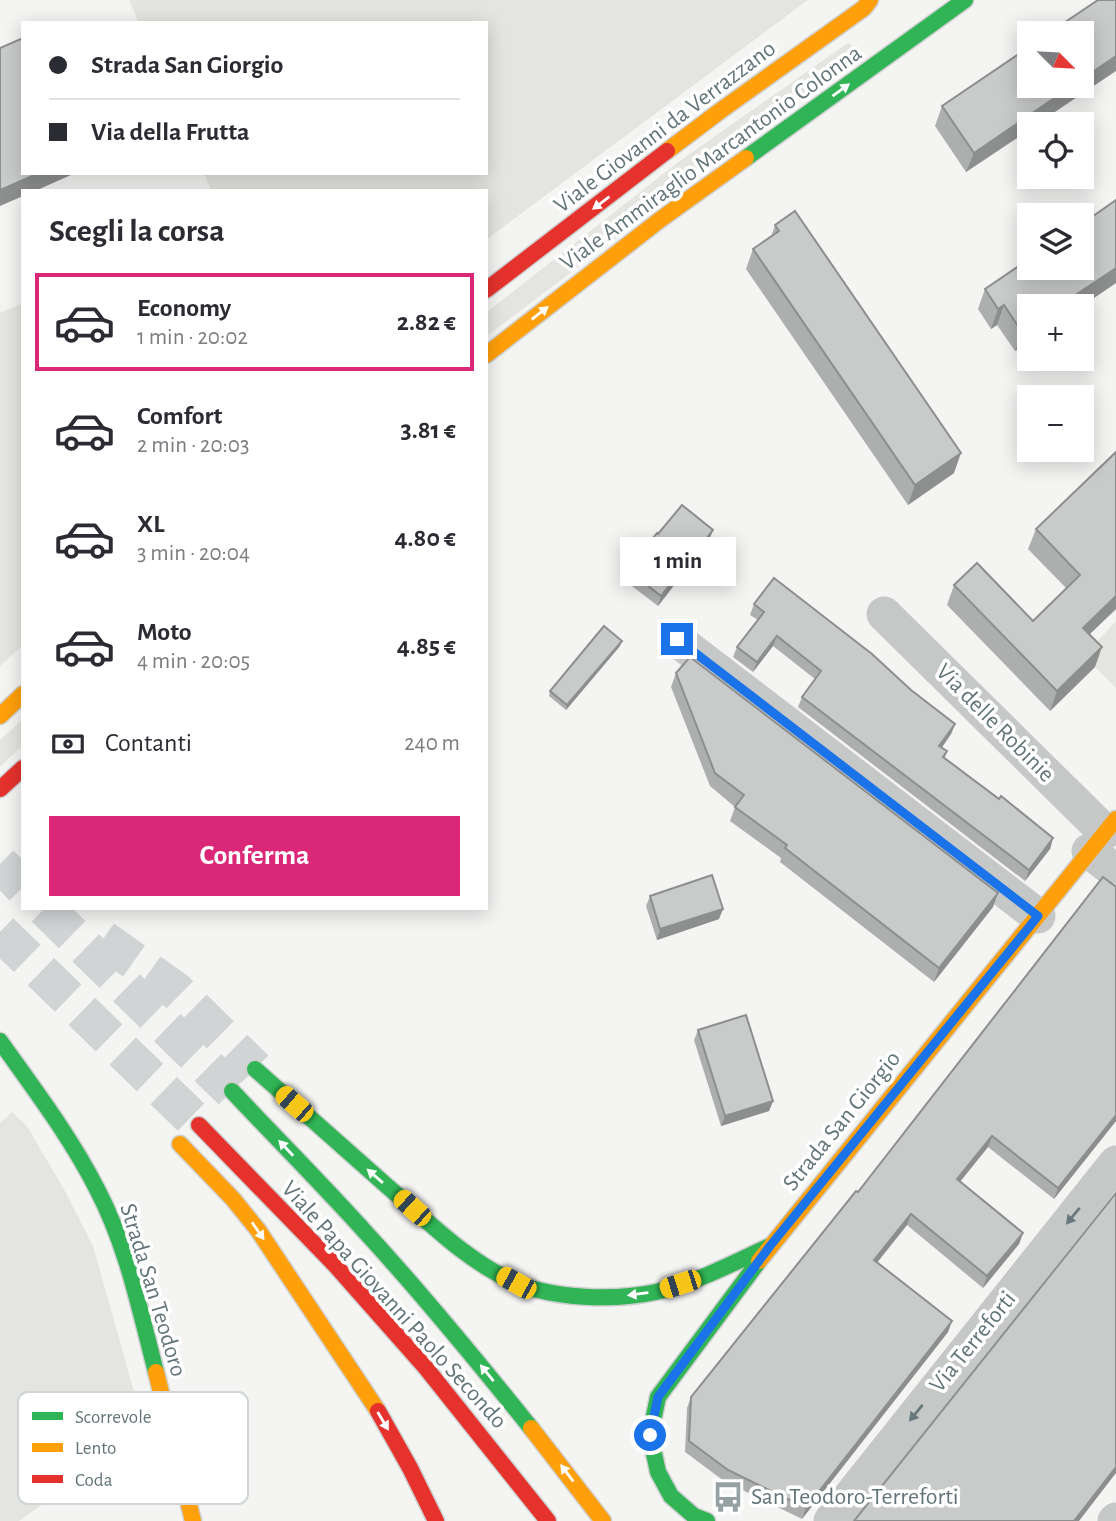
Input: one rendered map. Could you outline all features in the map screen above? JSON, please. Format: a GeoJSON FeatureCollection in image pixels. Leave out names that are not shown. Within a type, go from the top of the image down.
{"type":"FeatureCollection","features":[{"type":"Feature","properties":{"kind":"main road","name":"Viale Giovanni da Verrazzano"},"geometry":{"type":"LineString","coordinates":[[488,288],[720,111],[864,8],[870,0]]}},
{"type":"Feature","properties":{"kind":"main road","name":"Viale Ammiraglio Marcantonio Colonna"},"geometry":{"type":"LineString","coordinates":[[488,353],[661,219],[965,0]]}},
{"type":"Feature","properties":{"kind":"main road"},"geometry":{"type":"LineString","coordinates":[[0,716],[21,696]]}},
{"type":"Feature","properties":{"kind":"main road"},"geometry":{"type":"LineString","coordinates":[[0,789],[21,770]]}},
{"type":"Feature","properties":{"kind":"main road","name":"Strada San Giorgio"},"geometry":{"type":"LineString","coordinates":[[707,1521],[694,1516],[671,1496],[658,1472],[650,1435],[658,1397],[770,1246],[1103,834]]}},
{"type":"Feature","properties":{"kind":"main road","name":"Strada San Teodoro"},"geometry":{"type":"LineString","coordinates":[[0,1041],[68,1138],[98,1189],[120,1243],[138,1301],[161,1392]]}},
{"type":"Feature","properties":{"kind":"main road","name":"Strada San Teodoro"},"geometry":{"type":"LineString","coordinates":[[0,1058],[33,1088]]}},
{"type":"Feature","properties":{"kind":"main road"},"geometry":{"type":"LineString","coordinates":[[255,1069],[432,1225],[476,1261],[516,1283],[560,1294],[611,1297],[655,1292],[706,1276],[770,1246]]}},
{"type":"Feature","properties":{"kind":"main road","name":"Viale Papa Giovanni Paolo Secondo"},"geometry":{"type":"LineString","coordinates":[[232,1091],[370,1236],[530,1425],[603,1521]]}},
{"type":"Feature","properties":{"kind":"main road","name":"Viale Papa Giovanni Paolo Secondo"},"geometry":{"type":"LineString","coordinates":[[199,1125],[335,1265],[426,1368],[548,1521]]}},
{"type":"Feature","properties":{"kind":"main road"},"geometry":{"type":"LineString","coordinates":[[180,1144],[248,1217],[292,1279],[387,1427],[424,1493],[436,1521]]}},
{"type":"Feature","properties":{"kind":"main road","name":"Strada San Teodoro"},"geometry":{"type":"LineString","coordinates":[[189,1504],[193,1521]]}},
{"type":"Feature","properties":{"kind":"street","name":"Via delle Robinie"},"geometry":{"type":"LineString","coordinates":[[884,614],[1103,834],[1116,872]]}},
{"type":"Feature","properties":{"kind":"street"},"geometry":{"type":"LineString","coordinates":[[677,639],[1038,916]]}},
{"type":"Feature","properties":{"kind":"street","name":"Via Terreforti"},"geometry":{"type":"LineString","coordinates":[[831,1521],[1116,1163]]}},
{"type":"Feature","properties":{"kind":"shaded area"},"geometry":{"type":"Polygon","coordinates":[[[129,0],[808,0],[488,238],[488,189],[210,189],[205,175],[488,175],[488,21],[138,21],[129,0]]]}},
{"type":"Feature","properties":{"kind":"shaded area"},"geometry":{"type":"Polygon","coordinates":[[[848,43],[855,48],[855,55],[850,61],[488,335],[488,311],[681,160],[848,43]]]}},
{"type":"Feature","properties":{"kind":"shaded area"},"geometry":{"type":"Polygon","coordinates":[[[21,304],[21,647],[0,666],[0,313],[21,304]]]}},
{"type":"Feature","properties":{"kind":"shaded area"},"geometry":{"type":"Polygon","coordinates":[[[1116,621],[1116,688],[1084,656],[1116,621]]]}},
{"type":"Feature","properties":{"kind":"shaded area"},"geometry":{"type":"Polygon","coordinates":[[[21,721],[21,747],[0,767],[0,740],[21,721]]]}},
{"type":"Feature","properties":{"kind":"shaded area"},"geometry":{"type":"Polygon","coordinates":[[[12,1112],[27,1126],[93,1246],[134,1392],[18,1392],[18,1504],[43,1504],[19,1521],[0,1521],[0,1123],[12,1112]]]}},
{"type":"Feature","properties":{"kind":"building"},"geometry":{"type":"Polygon","coordinates":[[[1098,0],[1116,0],[1116,56],[1094,71],[1094,21],[1067,21],[1098,0]]]}},
{"type":"Feature","properties":{"kind":"building"},"geometry":{"type":"Polygon","coordinates":[[[21,39],[21,175],[34,175],[0,190],[0,48],[21,39]]]}},
{"type":"Feature","properties":{"kind":"building"},"geometry":{"type":"Polygon","coordinates":[[[1017,55],[1017,98],[1054,98],[1034,112],[1017,112],[1017,124],[974,153],[942,106],[1017,55]]]}},
{"type":"Feature","properties":{"kind":"building"},"geometry":{"type":"Polygon","coordinates":[[[1116,200],[1116,268],[1077,294],[1017,294],[1017,324],[1004,305],[998,309],[985,289],[1017,267],[1017,280],[1094,280],[1094,216],[1116,200]]]}},
{"type":"Feature","properties":{"kind":"building"},"geometry":{"type":"Polygon","coordinates":[[[795,211],[961,453],[915,485],[753,249],[779,231],[775,225],[795,211]]]}},
{"type":"Feature","properties":{"kind":"building"},"geometry":{"type":"Polygon","coordinates":[[[1116,452],[1116,596],[1083,628],[1102,647],[1057,691],[954,585],[977,563],[1033,621],[1080,575],[1036,529],[1116,452]]]}},
{"type":"Feature","properties":{"kind":"building"},"geometry":{"type":"Polygon","coordinates":[[[682,505],[713,530],[661,596],[628,570],[682,505]]]}},
{"type":"Feature","properties":{"kind":"building"},"geometry":{"type":"Polygon","coordinates":[[[774,578],[872,654],[911,690],[955,724],[939,746],[947,751],[943,757],[999,799],[1001,796],[1053,838],[1029,870],[802,697],[821,671],[777,636],[757,662],[737,647],[764,612],[754,604],[774,578]]]}},
{"type":"Feature","properties":{"kind":"building"},"geometry":{"type":"Polygon","coordinates":[[[604,626],[622,641],[567,705],[550,691],[604,626]]]}},
{"type":"Feature","properties":{"kind":"building"},"geometry":{"type":"Polygon","coordinates":[[[690,657],[998,893],[939,968],[785,848],[787,845],[735,807],[744,795],[715,773],[676,673],[690,657]]]}},
{"type":"Feature","properties":{"kind":"building"},"geometry":{"type":"Polygon","coordinates":[[[712,875],[723,909],[660,929],[650,896],[712,875]]]}},
{"type":"Feature","properties":{"kind":"building"},"geometry":{"type":"Polygon","coordinates":[[[1103,877],[1116,887],[1116,1115],[1058,1188],[992,1136],[957,1179],[1023,1233],[987,1276],[911,1214],[874,1260],[952,1321],[806,1508],[728,1470],[689,1441],[691,1397],[856,1191],[858,1192],[1103,877]]]}},
{"type":"Feature","properties":{"kind":"building"},"geometry":{"type":"Polygon","coordinates":[[[746,1015],[773,1101],[725,1116],[698,1030],[746,1015]]]}},
{"type":"Feature","properties":{"kind":"building"},"geometry":{"type":"Polygon","coordinates":[[[1116,1193],[1116,1467],[1074,1521],[854,1521],[1116,1193]]]}},
{"type":"Feature","properties":{"kind":"tunnel"},"geometry":{"type":"LineString","coordinates":[[0,864],[21,885]]}},
{"type":"Feature","properties":{"kind":"tunnel"},"geometry":{"type":"LineString","coordinates":[[47,910],[232,1091]]}},
{"type":"Feature","properties":{"kind":"tunnel"},"geometry":{"type":"LineString","coordinates":[[0,932],[199,1125]]}},
{"type":"Feature","properties":{"kind":"tunnel"},"geometry":{"type":"LineString","coordinates":[[103,939],[175,990],[255,1069]]}},
{"type":"Feature","properties":{"kind":"traffic: fast"},"geometry":{"type":"LineString","coordinates":[[746,158],[965,0]]}},
{"type":"Feature","properties":{"kind":"traffic: fast"},"geometry":{"type":"LineString","coordinates":[[0,1041],[63,1132],[107,1211],[132,1279],[156,1372]]}},
{"type":"Feature","properties":{"kind":"traffic: fast"},"geometry":{"type":"LineString","coordinates":[[255,1069],[447,1238],[496,1273],[530,1288],[584,1297],[639,1295],[700,1278],[770,1246]]}},
{"type":"Feature","properties":{"kind":"traffic: fast"},"geometry":{"type":"LineString","coordinates":[[232,1091],[389,1258],[531,1428]]}},
{"type":"Feature","properties":{"kind":"traffic: fast"},"geometry":{"type":"LineString","coordinates":[[707,1521],[694,1516],[671,1496],[658,1472],[650,1435],[658,1397],[759,1261]]}},
{"type":"Feature","properties":{"kind":"traffic: slow"},"geometry":{"type":"LineString","coordinates":[[667,151],[864,8],[870,0]]}},
{"type":"Feature","properties":{"kind":"traffic: slow"},"geometry":{"type":"LineString","coordinates":[[488,353],[661,219],[746,158]]}},
{"type":"Feature","properties":{"kind":"traffic: slow"},"geometry":{"type":"LineString","coordinates":[[0,716],[21,696]]}},
{"type":"Feature","properties":{"kind":"traffic: slow"},"geometry":{"type":"LineString","coordinates":[[759,1261],[1116,819]]}},
{"type":"Feature","properties":{"kind":"traffic: slow"},"geometry":{"type":"LineString","coordinates":[[180,1144],[233,1199],[258,1230],[378,1411]]}},
{"type":"Feature","properties":{"kind":"traffic: slow"},"geometry":{"type":"LineString","coordinates":[[156,1372],[161,1392]]}},
{"type":"Feature","properties":{"kind":"traffic: slow"},"geometry":{"type":"LineString","coordinates":[[531,1428],[603,1521]]}},
{"type":"Feature","properties":{"kind":"traffic: slow"},"geometry":{"type":"LineString","coordinates":[[189,1504],[193,1521]]}},
{"type":"Feature","properties":{"kind":"traffic: jam"},"geometry":{"type":"LineString","coordinates":[[488,288],[667,151]]}},
{"type":"Feature","properties":{"kind":"traffic: jam"},"geometry":{"type":"LineString","coordinates":[[0,789],[21,770]]}},
{"type":"Feature","properties":{"kind":"traffic: jam"},"geometry":{"type":"LineString","coordinates":[[199,1125],[335,1265],[426,1368],[548,1521]]}},
{"type":"Feature","properties":{"kind":"traffic: jam"},"geometry":{"type":"LineString","coordinates":[[378,1411],[436,1521]]}},
{"type":"Feature","properties":{"kind":"place","name":"San Teodoro-Terreforti"},"geometry":{"type":"Point","coordinates":[728,1497]}},
{"type":"Feature","properties":{"kind":"route"},"geometry":{"type":"LineString","coordinates":[[650,1435],[658,1397],[770,1246],[1038,916],[677,639]]}}]}
